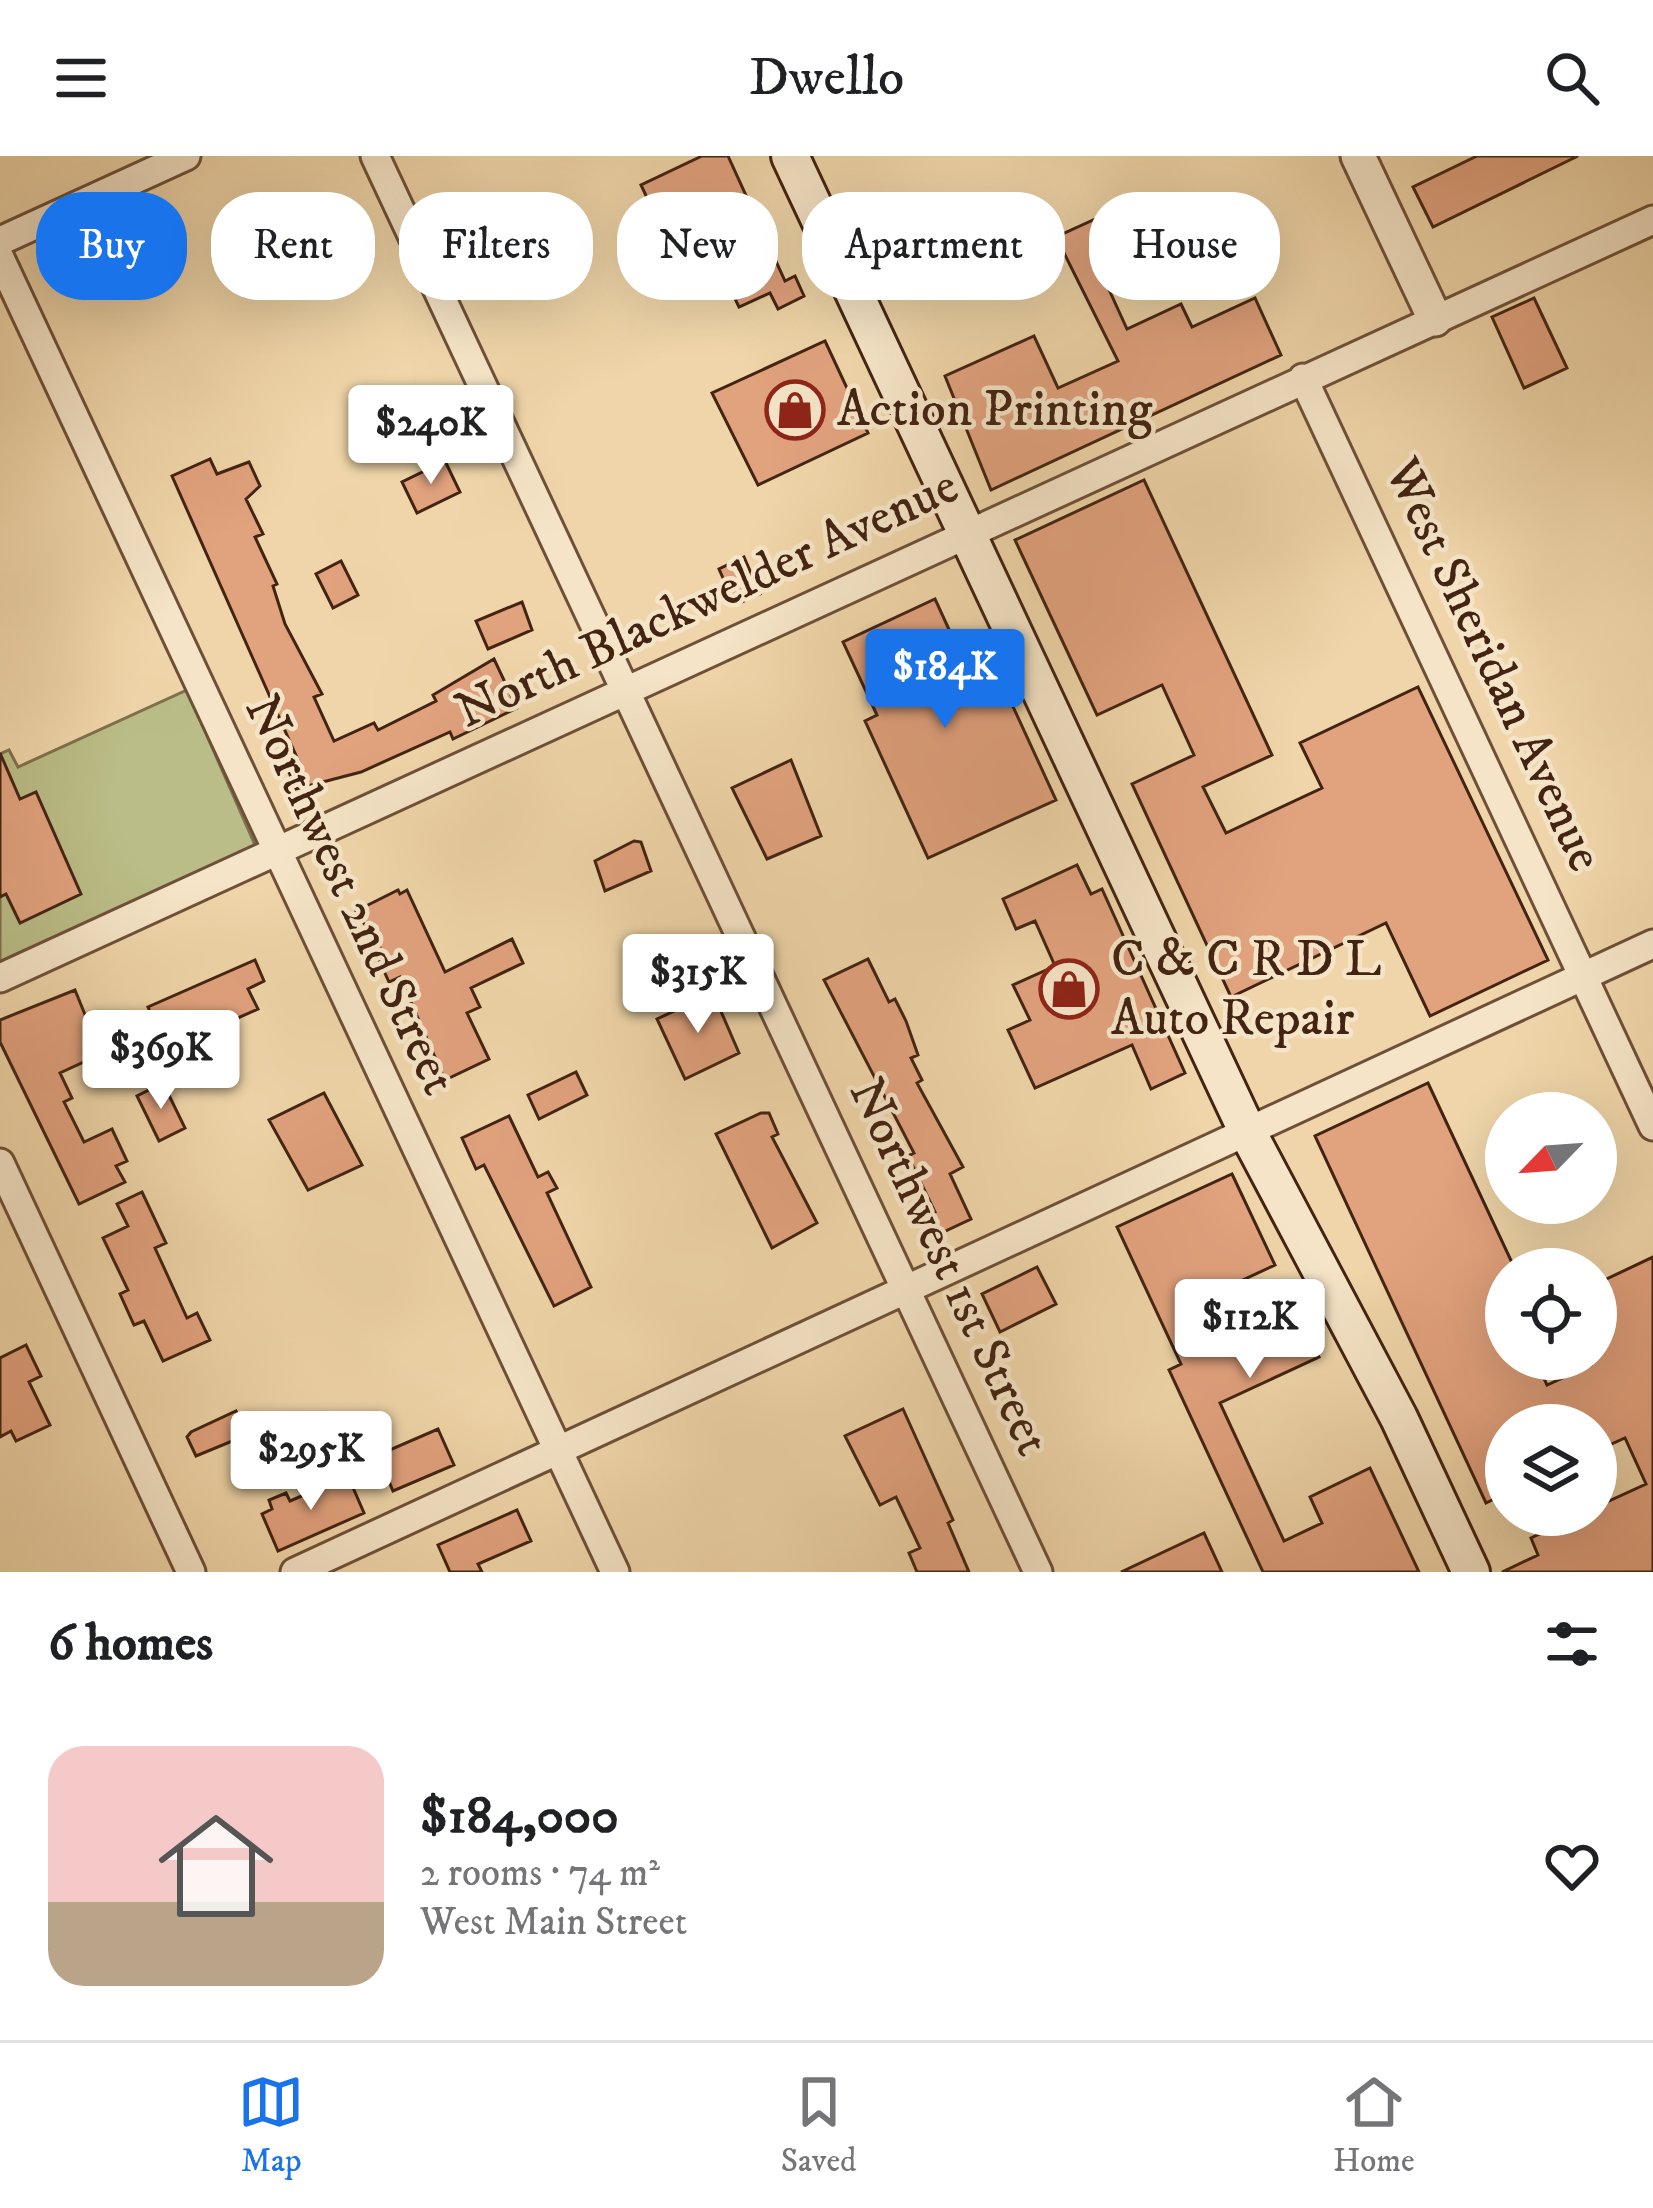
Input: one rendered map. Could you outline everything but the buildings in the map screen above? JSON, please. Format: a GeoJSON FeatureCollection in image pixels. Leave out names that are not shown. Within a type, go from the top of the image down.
{"type":"FeatureCollection","features":[{"type":"Feature","properties":{"kind":"main road"},"geometry":{"type":"LineString","coordinates":[[790,156],[1248,1133],[1400,1418],[1471,1572]]}},
{"type":"Feature","properties":{"kind":"street"},"geometry":{"type":"LineString","coordinates":[[0,242],[186,156]]}},
{"type":"Feature","properties":{"kind":"street","name":"Northwest 1st Street"},"geometry":{"type":"LineString","coordinates":[[375,156],[1038,1572]]}},
{"type":"Feature","properties":{"kind":"street"},"geometry":{"type":"LineString","coordinates":[[1358,156],[1435,319]]}},
{"type":"Feature","properties":{"kind":"street","name":"North Blackwelder Avenue"},"geometry":{"type":"LineString","coordinates":[[0,978],[1653,220]]}},
{"type":"Feature","properties":{"kind":"street","name":"Northwest 2nd Street"},"geometry":{"type":"LineString","coordinates":[[0,258],[615,1572]]}},
{"type":"Feature","properties":{"kind":"street","name":"West Sheridan Avenue"},"geometry":{"type":"LineString","coordinates":[[1303,378],[1653,1126]]}},
{"type":"Feature","properties":{"kind":"street"},"geometry":{"type":"LineString","coordinates":[[296,1572],[1653,944]]}},
{"type":"Feature","properties":{"kind":"street"},"geometry":{"type":"LineString","coordinates":[[0,1163],[191,1572]]}},
{"type":"Feature","properties":{"kind":"green space"},"geometry":{"type":"Polygon","coordinates":[[[187,690],[255,845],[0,964],[0,754],[9,750],[18,767],[187,690]]]}},
{"type":"Feature","properties":{"kind":"place","name":"Action Printing"},"geometry":{"type":"Point","coordinates":[795,410]}},
{"type":"Feature","properties":{"kind":"place","name":"C & C R D L Auto Repair"},"geometry":{"type":"Point","coordinates":[1069,989]}}]}
